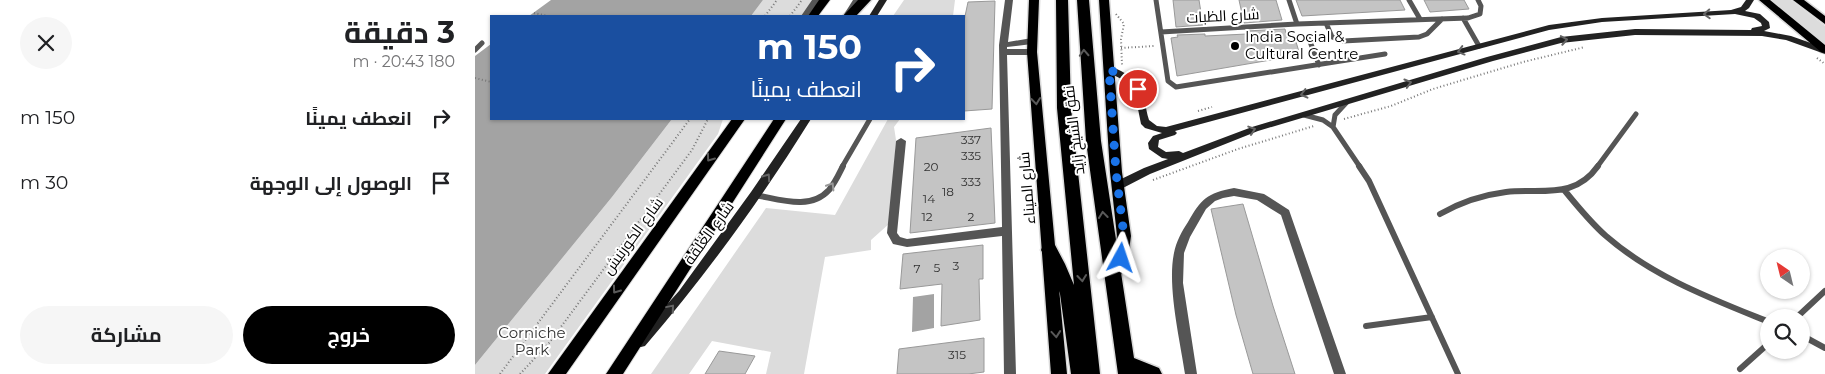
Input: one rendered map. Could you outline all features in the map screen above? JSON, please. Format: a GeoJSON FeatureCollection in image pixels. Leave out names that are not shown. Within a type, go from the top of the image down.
{"type":"FeatureCollection","features":[{"type":"Feature","properties":{"kind":"highway"},"geometry":{"type":"LineString","coordinates":[[814,15],[825,0]]}},
{"type":"Feature","properties":{"kind":"highway"},"geometry":{"type":"LineString","coordinates":[[849,15],[865,0]]}},
{"type":"Feature","properties":{"kind":"highway","name":"نفق الشيخ زايد"},"geometry":{"type":"LineString","coordinates":[[1063,0],[1064,108],[1091,374]]}},
{"type":"Feature","properties":{"kind":"highway","name":"نفق الشيخ زايد"},"geometry":{"type":"LineString","coordinates":[[1083,0],[1087,85],[1112,280],[1126,368]]}},
{"type":"Feature","properties":{"kind":"highway","name":"شارع الكورنيش"},"geometry":{"type":"LineString","coordinates":[[556,374],[738,120]]}},
{"type":"Feature","properties":{"kind":"highway"},"geometry":{"type":"LineString","coordinates":[[614,374],[779,120]]}},
{"type":"Feature","properties":{"kind":"highway"},"geometry":{"type":"LineString","coordinates":[[1049,250],[1067,285],[1080,374]]}},
{"type":"Feature","properties":{"kind":"highway"},"geometry":{"type":"LineString","coordinates":[[1126,368],[1153,374]]}},
{"type":"Feature","properties":{"kind":"main road"},"geometry":{"type":"LineString","coordinates":[[874,15],[883,0]]}},
{"type":"Feature","properties":{"kind":"main road","name":"شارع الميناء"},"geometry":{"type":"LineString","coordinates":[[1034,0],[1032,47],[1059,374]]}},
{"type":"Feature","properties":{"kind":"main road"},"geometry":{"type":"LineString","coordinates":[[1105,0],[1117,186],[1124,236],[1117,269],[1112,280]]}},
{"type":"Feature","properties":{"kind":"main road"},"geometry":{"type":"LineString","coordinates":[[1734,12],[1747,7],[1750,0]]}},
{"type":"Feature","properties":{"kind":"main road"},"geometry":{"type":"LineString","coordinates":[[1764,0],[1825,50]]}},
{"type":"Feature","properties":{"kind":"main road"},"geometry":{"type":"LineString","coordinates":[[1798,0],[1825,21]]}},
{"type":"Feature","properties":{"kind":"main road"},"geometry":{"type":"LineString","coordinates":[[1109,69],[1138,89],[1143,120],[1150,127],[1167,130],[1198,117],[1524,33],[1575,23],[1734,12],[1757,16],[1766,25],[1763,29],[1732,32]]}},
{"type":"Feature","properties":{"kind":"main road"},"geometry":{"type":"LineString","coordinates":[[1117,186],[1147,171],[1255,129],[1538,45],[1585,36],[1635,32],[1732,32],[1771,34],[1825,50]]}},
{"type":"Feature","properties":{"kind":"main road"},"geometry":{"type":"LineString","coordinates":[[1479,46],[1490,59]]}},
{"type":"Feature","properties":{"kind":"main road"},"geometry":{"type":"LineString","coordinates":[[1198,117],[1188,129],[1159,136],[1154,141],[1153,146],[1158,153],[1169,156],[1206,147]]}},
{"type":"Feature","properties":{"kind":"main road","name":"شارع الغَلقة"},"geometry":{"type":"LineString","coordinates":[[626,356],[657,325],[683,294],[755,195],[805,120]]}},
{"type":"Feature","properties":{"kind":"street"},"geometry":{"type":"LineString","coordinates":[[806,15],[816,0]]}},
{"type":"Feature","properties":{"kind":"street"},"geometry":{"type":"LineString","coordinates":[[849,15],[857,0]]}},
{"type":"Feature","properties":{"kind":"street"},"geometry":{"type":"LineString","coordinates":[[1009,0],[1003,49],[1010,374]]}},
{"type":"Feature","properties":{"kind":"street"},"geometry":{"type":"LineString","coordinates":[[1003,49],[1032,47]]}},
{"type":"Feature","properties":{"kind":"street"},"geometry":{"type":"LineString","coordinates":[[901,141],[892,233],[897,241],[907,243],[1006,231]]}},
{"type":"Feature","properties":{"kind":"street"},"geometry":{"type":"LineString","coordinates":[[1191,374],[1177,283],[1179,253],[1185,236],[1202,206],[1211,198],[1235,192],[1260,197],[1279,207],[1285,213],[1340,374]]}},
{"type":"Feature","properties":{"kind":"lane"},"geometry":{"type":"LineString","coordinates":[[1156,0],[1168,82],[1176,87],[1385,54]]}},
{"type":"Feature","properties":{"kind":"lane"},"geometry":{"type":"LineString","coordinates":[[1289,0],[1297,24]]}},
{"type":"Feature","properties":{"kind":"lane"},"geometry":{"type":"LineString","coordinates":[[1409,0],[1419,19]]}},
{"type":"Feature","properties":{"kind":"lane","name":"شارع الظبات"},"geometry":{"type":"LineString","coordinates":[[1161,32],[1297,24],[1463,18],[1480,14],[1481,6],[1478,0]]}},
{"type":"Feature","properties":{"kind":"lane"},"geometry":{"type":"LineString","coordinates":[[1463,18],[1479,46]]}},
{"type":"Feature","properties":{"kind":"lane"},"geometry":{"type":"LineString","coordinates":[[1327,23],[1332,37],[1343,41],[1419,37],[1427,34],[1442,19]]}},
{"type":"Feature","properties":{"kind":"lane"},"geometry":{"type":"LineString","coordinates":[[1309,39],[1319,65]]}},
{"type":"Feature","properties":{"kind":"lane"},"geometry":{"type":"LineString","coordinates":[[475,50],[482,43]]}},
{"type":"Feature","properties":{"kind":"lane"},"geometry":{"type":"LineString","coordinates":[[1333,127],[1335,115],[1350,100]]}},
{"type":"Feature","properties":{"kind":"lane"},"geometry":{"type":"LineString","coordinates":[[1440,214],[1460,203],[1491,194],[1565,191],[1584,183],[1636,114]]}},
{"type":"Feature","properties":{"kind":"lane"},"geometry":{"type":"LineString","coordinates":[[1304,115],[1323,120],[1333,127],[1369,181],[1458,374]]}},
{"type":"Feature","properties":{"kind":"lane"},"geometry":{"type":"LineString","coordinates":[[755,195],[805,203],[824,195],[869,120]]}},
{"type":"Feature","properties":{"kind":"lane"},"geometry":{"type":"LineString","coordinates":[[1565,191],[1587,219],[1616,244],[1664,275],[1697,293],[1760,318]]}},
{"type":"Feature","properties":{"kind":"lane"},"geometry":{"type":"LineString","coordinates":[[1806,309],[1825,291]]}},
{"type":"Feature","properties":{"kind":"lane"},"geometry":{"type":"LineString","coordinates":[[1366,326],[1432,317]]}},
{"type":"Feature","properties":{"kind":"lane"},"geometry":{"type":"LineString","coordinates":[[1810,340],[1825,348]]}},
{"type":"Feature","properties":{"kind":"lane"},"geometry":{"type":"LineString","coordinates":[[1740,369],[1760,351]]}},
{"type":"Feature","properties":{"kind":"path"},"geometry":{"type":"LineString","coordinates":[[766,15],[777,0]]}},
{"type":"Feature","properties":{"kind":"path"},"geometry":{"type":"LineString","coordinates":[[791,15],[802,0]]}},
{"type":"Feature","properties":{"kind":"path"},"geometry":{"type":"LineString","coordinates":[[1114,12],[1124,22],[1121,48],[1123,71],[1128,76],[1126,79]]}},
{"type":"Feature","properties":{"kind":"path"},"geometry":{"type":"LineString","coordinates":[[534,13],[543,15]]}},
{"type":"Feature","properties":{"kind":"path"},"geometry":{"type":"LineString","coordinates":[[1121,48],[1163,46]]}},
{"type":"Feature","properties":{"kind":"path"},"geometry":{"type":"LineString","coordinates":[[1339,120],[1391,106],[1433,90],[1523,62],[1586,47]]}},
{"type":"Feature","properties":{"kind":"path"},"geometry":{"type":"LineString","coordinates":[[475,78],[490,82]]}},
{"type":"Feature","properties":{"kind":"path"},"geometry":{"type":"LineString","coordinates":[[1198,117],[1212,106]]}},
{"type":"Feature","properties":{"kind":"path"},"geometry":{"type":"LineString","coordinates":[[501,374],[689,120]]}},
{"type":"Feature","properties":{"kind":"path"},"geometry":{"type":"LineString","coordinates":[[520,374],[549,343],[692,150],[707,120]]}},
{"type":"Feature","properties":{"kind":"path"},"geometry":{"type":"LineString","coordinates":[[1150,176],[1154,180],[1238,149],[1317,126]]}},
{"type":"Feature","properties":{"kind":"green space"},"geometry":{"type":"Polygon","coordinates":[[[763,0],[812,0],[802,15],[752,15],[763,0]]]}},
{"type":"Feature","properties":{"kind":"green space"},"geometry":{"type":"Polygon","coordinates":[[[904,0],[955,0],[953,15],[894,15],[904,0]]]}},
{"type":"Feature","properties":{"kind":"green space"},"geometry":{"type":"Polygon","coordinates":[[[1771,0],[1791,0],[1825,26],[1825,44],[1771,0]]]}},
{"type":"Feature","properties":{"kind":"green space","name":"Corniche Park"},"geometry":{"type":"Polygon","coordinates":[[[671,120],[723,120],[718,134],[545,374],[475,374],[475,365],[612,197],[671,120]]]}},
{"type":"Feature","properties":{"kind":"green space"},"geometry":{"type":"Polygon","coordinates":[[[887,120],[899,120],[894,127],[896,140],[890,223],[871,240],[871,250],[825,257],[804,374],[766,374],[771,352],[712,341],[689,374],[651,374],[766,208],[835,215],[887,120]]]}},
{"type":"Feature","properties":{"kind":"shaded area"},"geometry":{"type":"Polygon","coordinates":[[[551,0],[763,0],[752,15],[530,15],[551,0]]]}},
{"type":"Feature","properties":{"kind":"shaded area"},"geometry":{"type":"Polygon","coordinates":[[[490,45],[490,120],[671,120],[612,197],[475,365],[475,56],[490,45]]]}},
{"type":"Feature","properties":{"kind":"shaded area"},"geometry":{"type":"Polygon","coordinates":[[[934,294],[934,328],[912,332],[913,297],[934,294]]]}},
{"type":"Feature","properties":{"kind":"building"},"geometry":{"type":"Polygon","coordinates":[[[1173,0],[1199,0],[1203,25],[1176,27],[1173,0]]]}},
{"type":"Feature","properties":{"kind":"building"},"geometry":{"type":"Polygon","coordinates":[[[1239,0],[1276,0],[1282,20],[1244,23],[1239,0]]]}},
{"type":"Feature","properties":{"kind":"building"},"geometry":{"type":"Polygon","coordinates":[[[1296,0],[1400,0],[1405,10],[1302,16],[1296,0]]]}},
{"type":"Feature","properties":{"kind":"building"},"geometry":{"type":"Polygon","coordinates":[[[1424,0],[1464,0],[1469,9],[1430,12],[1424,0]]]}},
{"type":"Feature","properties":{"kind":"building"},"geometry":{"type":"Polygon","coordinates":[[[995,1],[992,109],[965,111],[965,16],[968,2],[995,1]]]}},
{"type":"Feature","properties":{"kind":"building","name":"India Social & Cultural Centre"},"geometry":{"type":"Polygon","coordinates":[[[1285,29],[1286,33],[1293,32],[1300,55],[1177,76],[1171,38],[1178,37],[1177,35],[1247,34],[1246,31],[1285,29]]]}},
{"type":"Feature","properties":{"kind":"building"},"geometry":{"type":"Polygon","coordinates":[[[991,128],[995,223],[910,233],[916,138],[991,128]]]}},
{"type":"Feature","properties":{"kind":"building"},"geometry":{"type":"Polygon","coordinates":[[[1243,204],[1295,374],[1253,374],[1236,315],[1211,209],[1243,204]]]}},
{"type":"Feature","properties":{"kind":"building"},"geometry":{"type":"Polygon","coordinates":[[[983,245],[983,279],[979,279],[980,320],[941,326],[942,284],[900,289],[903,254],[983,245]]]}},
{"type":"Feature","properties":{"kind":"building"},"geometry":{"type":"Polygon","coordinates":[[[984,338],[984,372],[968,374],[897,374],[899,349],[984,338]]]}},
{"type":"Feature","properties":{"kind":"building"},"geometry":{"type":"Polygon","coordinates":[[[719,351],[755,356],[745,374],[705,374],[719,351]]]}},
{"type":"Feature","properties":{"kind":"place","name":"India Social & Cultural Centre"},"geometry":{"type":"Point","coordinates":[1235,46]}},
{"type":"Feature","properties":{"kind":"route"},"geometry":{"type":"LineString","coordinates":[[1121,258],[1124,236],[1113,143],[1109,69],[1130,81],[1138,89]]}}]}
